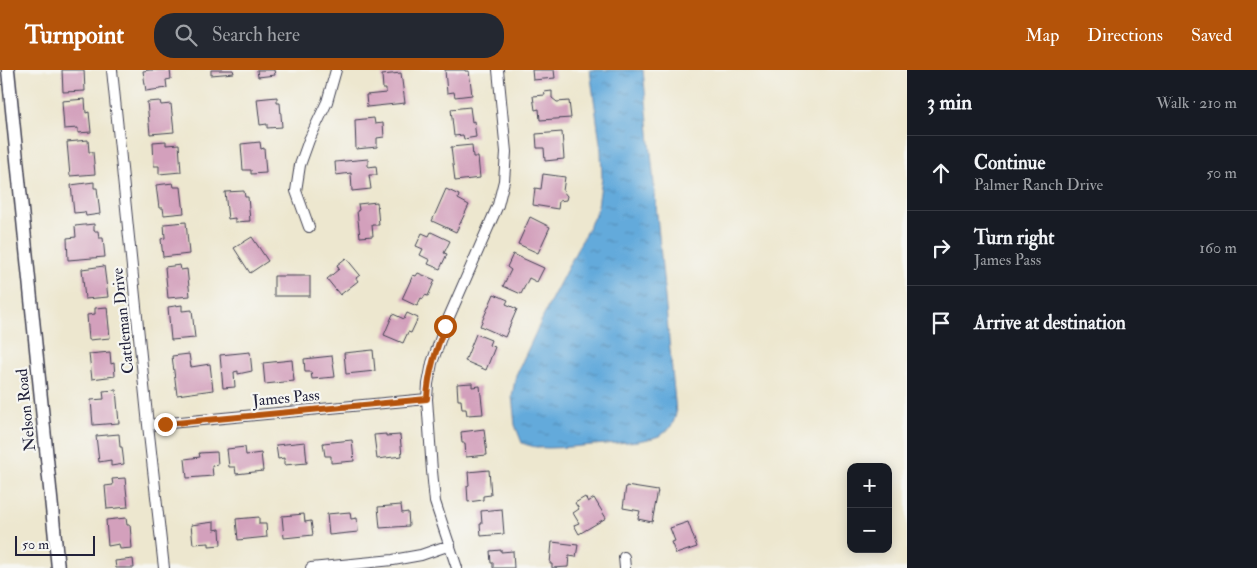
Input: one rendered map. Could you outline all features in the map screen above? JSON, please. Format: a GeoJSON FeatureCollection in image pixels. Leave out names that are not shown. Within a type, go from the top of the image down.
{"type":"FeatureCollection","features":[{"type":"Feature","properties":{"kind":"street","name":"Nelson Road"},"geometry":{"type":"LineString","coordinates":[[8,70],[58,568]]}},
{"type":"Feature","properties":{"kind":"street","name":"Cattleman Drive"},"geometry":{"type":"LineString","coordinates":[[112,70],[164,568]]}},
{"type":"Feature","properties":{"kind":"street"},"geometry":{"type":"LineString","coordinates":[[309,228],[296,191],[300,165],[308,140],[327,102],[336,70]]}},
{"type":"Feature","properties":{"kind":"street"},"geometry":{"type":"LineString","coordinates":[[457,568],[436,502],[427,399],[428,384],[432,363],[445,326],[498,205],[504,181],[506,152],[498,70]]}},
{"type":"Feature","properties":{"kind":"street","name":"James Pass"},"geometry":{"type":"LineString","coordinates":[[148,425],[427,399]]}},
{"type":"Feature","properties":{"kind":"street"},"geometry":{"type":"LineString","coordinates":[[311,568],[407,558],[450,545]]}},
{"type":"Feature","properties":{"kind":"street"},"geometry":{"type":"LineString","coordinates":[[624,557],[625,568]]}},
{"type":"Feature","properties":{"kind":"water"},"geometry":{"type":"Polygon","coordinates":[[[590,70],[643,70],[676,412],[669,429],[653,438],[633,442],[570,447],[538,447],[522,443],[515,425],[512,396],[516,375],[598,206],[602,178],[601,150],[590,70]]]}},
{"type":"Feature","properties":{"kind":"building"},"geometry":{"type":"Polygon","coordinates":[[[62,70],[84,70],[85,91],[63,92],[62,70]]]}},
{"type":"Feature","properties":{"kind":"building"},"geometry":{"type":"Polygon","coordinates":[[[170,70],[171,79],[166,80],[167,88],[146,91],[143,71],[170,70]]]}},
{"type":"Feature","properties":{"kind":"building"},"geometry":{"type":"Polygon","coordinates":[[[211,70],[233,70],[234,73],[211,75],[211,70]]]}},
{"type":"Feature","properties":{"kind":"building"},"geometry":{"type":"Polygon","coordinates":[[[257,70],[274,70],[275,75],[258,77],[257,70]]]}},
{"type":"Feature","properties":{"kind":"building"},"geometry":{"type":"Polygon","coordinates":[[[445,70],[469,71],[472,95],[455,97],[454,92],[447,93],[445,70]]]}},
{"type":"Feature","properties":{"kind":"building"},"geometry":{"type":"Polygon","coordinates":[[[532,70],[554,70],[555,78],[533,80],[532,70]]]}},
{"type":"Feature","properties":{"kind":"building"},"geometry":{"type":"Polygon","coordinates":[[[401,73],[405,103],[367,107],[366,95],[386,93],[386,89],[383,89],[382,75],[401,73]]]}},
{"type":"Feature","properties":{"kind":"building"},"geometry":{"type":"Polygon","coordinates":[[[552,91],[552,98],[557,102],[569,101],[571,118],[540,120],[539,109],[535,110],[533,96],[545,95],[544,92],[552,91]]]}},
{"type":"Feature","properties":{"kind":"building"},"geometry":{"type":"Polygon","coordinates":[[[277,97],[277,103],[280,103],[282,127],[267,128],[267,124],[260,125],[257,99],[277,97]]]}},
{"type":"Feature","properties":{"kind":"building"},"geometry":{"type":"Polygon","coordinates":[[[85,99],[86,113],[89,112],[91,132],[78,133],[78,128],[64,129],[62,101],[85,99]]]}},
{"type":"Feature","properties":{"kind":"building"},"geometry":{"type":"Polygon","coordinates":[[[160,101],[161,105],[171,104],[174,132],[150,134],[147,102],[160,101]]]}},
{"type":"Feature","properties":{"kind":"building"},"geometry":{"type":"Polygon","coordinates":[[[470,107],[476,137],[464,139],[463,135],[454,136],[451,109],[470,107]]]}},
{"type":"Feature","properties":{"kind":"building"},"geometry":{"type":"Polygon","coordinates":[[[374,118],[375,124],[383,123],[384,137],[377,138],[377,147],[356,149],[355,120],[374,118]]]}},
{"type":"Feature","properties":{"kind":"building"},"geometry":{"type":"Polygon","coordinates":[[[562,132],[564,159],[545,161],[544,148],[537,148],[536,134],[562,132]]]}},
{"type":"Feature","properties":{"kind":"building"},"geometry":{"type":"Polygon","coordinates":[[[88,140],[89,152],[93,152],[95,174],[70,176],[67,142],[88,140]]]}},
{"type":"Feature","properties":{"kind":"building"},"geometry":{"type":"Polygon","coordinates":[[[166,141],[166,145],[179,144],[181,172],[159,174],[159,166],[154,166],[153,142],[166,141]]]}},
{"type":"Feature","properties":{"kind":"building"},"geometry":{"type":"Polygon","coordinates":[[[260,142],[261,149],[264,148],[266,173],[251,174],[251,170],[243,170],[241,144],[260,142]]]}},
{"type":"Feature","properties":{"kind":"building"},"geometry":{"type":"Polygon","coordinates":[[[472,145],[473,157],[478,157],[480,178],[455,181],[451,147],[472,145]]]}},
{"type":"Feature","properties":{"kind":"building"},"geometry":{"type":"Polygon","coordinates":[[[368,159],[368,167],[376,166],[377,175],[369,175],[371,189],[352,191],[351,173],[336,175],[335,162],[368,159]]]}},
{"type":"Feature","properties":{"kind":"building"},"geometry":{"type":"Polygon","coordinates":[[[543,174],[565,177],[563,191],[567,196],[566,200],[559,201],[558,209],[533,205],[535,188],[541,189],[543,174]]]}},
{"type":"Feature","properties":{"kind":"building"},"geometry":{"type":"Polygon","coordinates":[[[94,182],[94,188],[97,188],[100,214],[86,216],[85,212],[74,213],[71,185],[94,182]]]}},
{"type":"Feature","properties":{"kind":"building"},"geometry":{"type":"Polygon","coordinates":[[[173,183],[174,187],[181,187],[184,213],[164,215],[163,208],[159,208],[156,185],[173,183]]]}},
{"type":"Feature","properties":{"kind":"building"},"geometry":{"type":"Polygon","coordinates":[[[446,189],[459,195],[458,199],[469,205],[456,232],[432,221],[446,189]]]}},
{"type":"Feature","properties":{"kind":"building"},"geometry":{"type":"Polygon","coordinates":[[[244,191],[245,197],[248,197],[250,221],[235,222],[235,218],[228,219],[225,192],[244,191]]]}},
{"type":"Feature","properties":{"kind":"building"},"geometry":{"type":"Polygon","coordinates":[[[377,202],[379,225],[372,225],[373,236],[360,237],[358,204],[377,202]]]}},
{"type":"Feature","properties":{"kind":"building"},"geometry":{"type":"Polygon","coordinates":[[[530,217],[550,227],[538,253],[518,244],[530,217]]]}},
{"type":"Feature","properties":{"kind":"building"},"geometry":{"type":"Polygon","coordinates":[[[186,222],[189,254],[163,257],[161,239],[165,238],[164,224],[186,222]]]}},
{"type":"Feature","properties":{"kind":"building"},"geometry":{"type":"Polygon","coordinates":[[[94,224],[94,231],[98,231],[99,238],[103,238],[105,257],[68,260],[67,238],[76,237],[75,226],[94,224]]]}},
{"type":"Feature","properties":{"kind":"building"},"geometry":{"type":"Polygon","coordinates":[[[431,232],[450,241],[444,253],[447,254],[440,269],[428,264],[430,260],[420,255],[423,249],[416,246],[422,233],[429,236],[431,232]]]}},
{"type":"Feature","properties":{"kind":"building"},"geometry":{"type":"Polygon","coordinates":[[[252,237],[268,261],[250,273],[234,248],[252,237]]]}},
{"type":"Feature","properties":{"kind":"building"},"geometry":{"type":"Polygon","coordinates":[[[513,254],[544,268],[537,282],[529,278],[521,294],[503,286],[511,270],[507,267],[513,254]]]}},
{"type":"Feature","properties":{"kind":"building"},"geometry":{"type":"Polygon","coordinates":[[[346,258],[360,275],[356,278],[358,281],[340,295],[327,279],[339,269],[337,265],[346,258]]]}},
{"type":"Feature","properties":{"kind":"building"},"geometry":{"type":"Polygon","coordinates":[[[180,265],[181,270],[187,269],[190,296],[168,298],[165,267],[180,265]]]}},
{"type":"Feature","properties":{"kind":"building"},"geometry":{"type":"Polygon","coordinates":[[[104,266],[108,297],[85,299],[82,269],[104,266]]]}},
{"type":"Feature","properties":{"kind":"building"},"geometry":{"type":"Polygon","coordinates":[[[418,273],[435,280],[428,296],[425,295],[423,299],[421,298],[417,306],[402,299],[413,275],[416,276],[418,273]]]}},
{"type":"Feature","properties":{"kind":"building"},"geometry":{"type":"Polygon","coordinates":[[[274,276],[310,276],[310,296],[274,296],[274,276]]]}},
{"type":"Feature","properties":{"kind":"building"},"geometry":{"type":"Polygon","coordinates":[[[494,294],[508,300],[506,304],[517,309],[505,337],[480,326],[494,294]]]}},
{"type":"Feature","properties":{"kind":"building"},"geometry":{"type":"Polygon","coordinates":[[[182,305],[182,311],[192,310],[195,338],[171,340],[168,307],[182,305]]]}},
{"type":"Feature","properties":{"kind":"building"},"geometry":{"type":"Polygon","coordinates":[[[107,307],[110,338],[89,340],[87,315],[95,314],[95,308],[107,307]]]}},
{"type":"Feature","properties":{"kind":"building"},"geometry":{"type":"Polygon","coordinates":[[[407,313],[418,318],[411,333],[408,332],[403,343],[384,335],[393,314],[404,319],[407,313]]]}},
{"type":"Feature","properties":{"kind":"building"},"geometry":{"type":"Polygon","coordinates":[[[476,334],[491,340],[489,345],[495,347],[486,370],[465,361],[476,334]]]}},
{"type":"Feature","properties":{"kind":"building"},"geometry":{"type":"Polygon","coordinates":[[[373,350],[375,371],[346,374],[344,353],[373,350]]]}},
{"type":"Feature","properties":{"kind":"building"},"geometry":{"type":"Polygon","coordinates":[[[110,352],[111,364],[114,363],[115,376],[92,379],[89,354],[110,352]]]}},
{"type":"Feature","properties":{"kind":"building"},"geometry":{"type":"Polygon","coordinates":[[[250,352],[252,371],[238,374],[238,371],[234,372],[235,387],[223,388],[220,355],[250,352]]]}},
{"type":"Feature","properties":{"kind":"building"},"geometry":{"type":"Polygon","coordinates":[[[189,354],[191,367],[210,364],[213,390],[177,395],[172,356],[189,354]]]}},
{"type":"Feature","properties":{"kind":"building"},"geometry":{"type":"Polygon","coordinates":[[[332,356],[335,377],[312,379],[311,372],[305,372],[304,359],[332,356]]]}},
{"type":"Feature","properties":{"kind":"building"},"geometry":{"type":"Polygon","coordinates":[[[292,360],[294,381],[265,384],[263,363],[292,360]]]}},
{"type":"Feature","properties":{"kind":"building"},"geometry":{"type":"Polygon","coordinates":[[[472,383],[472,387],[480,386],[483,414],[467,415],[466,409],[462,409],[461,400],[458,400],[457,384],[472,383]]]}},
{"type":"Feature","properties":{"kind":"building"},"geometry":{"type":"Polygon","coordinates":[[[116,390],[119,423],[93,425],[91,400],[104,399],[103,391],[116,390]]]}},
{"type":"Feature","properties":{"kind":"building"},"geometry":{"type":"Polygon","coordinates":[[[484,429],[487,455],[466,457],[465,443],[462,443],[461,432],[484,429]]]}},
{"type":"Feature","properties":{"kind":"building"},"geometry":{"type":"Polygon","coordinates":[[[119,434],[124,464],[111,466],[111,460],[99,462],[96,436],[119,434]]]}},
{"type":"Feature","properties":{"kind":"building"},"geometry":{"type":"Polygon","coordinates":[[[386,434],[386,436],[400,435],[402,456],[377,459],[374,435],[386,434]]]}},
{"type":"Feature","properties":{"kind":"building"},"geometry":{"type":"Polygon","coordinates":[[[352,440],[354,461],[331,463],[331,456],[325,456],[323,443],[352,440]]]}},
{"type":"Feature","properties":{"kind":"building"},"geometry":{"type":"Polygon","coordinates":[[[305,442],[307,463],[284,465],[284,458],[278,459],[276,445],[305,442]]]}},
{"type":"Feature","properties":{"kind":"building"},"geometry":{"type":"Polygon","coordinates":[[[245,447],[246,455],[261,453],[263,471],[236,474],[235,467],[229,467],[227,449],[245,447]]]}},
{"type":"Feature","properties":{"kind":"building"},"geometry":{"type":"Polygon","coordinates":[[[217,452],[218,465],[212,466],[213,476],[187,478],[185,459],[200,457],[199,453],[217,452]]]}},
{"type":"Feature","properties":{"kind":"building"},"geometry":{"type":"Polygon","coordinates":[[[489,470],[491,495],[483,496],[483,500],[468,502],[468,472],[489,470]]]}},
{"type":"Feature","properties":{"kind":"building"},"geometry":{"type":"Polygon","coordinates":[[[125,478],[128,507],[107,509],[105,486],[113,485],[112,479],[125,478]]]}},
{"type":"Feature","properties":{"kind":"building"},"geometry":{"type":"Polygon","coordinates":[[[626,486],[658,491],[652,522],[638,519],[640,511],[623,508],[626,486]]]}},
{"type":"Feature","properties":{"kind":"building"},"geometry":{"type":"Polygon","coordinates":[[[585,497],[588,502],[594,498],[606,518],[579,534],[574,525],[579,523],[573,513],[579,509],[575,503],[585,497]]]}},
{"type":"Feature","properties":{"kind":"building"},"geometry":{"type":"Polygon","coordinates":[[[401,505],[402,513],[408,512],[409,526],[380,528],[378,507],[401,505]]]}},
{"type":"Feature","properties":{"kind":"building"},"geometry":{"type":"Polygon","coordinates":[[[502,509],[504,534],[481,536],[481,511],[502,509]]]}},
{"type":"Feature","properties":{"kind":"building"},"geometry":{"type":"Polygon","coordinates":[[[350,512],[351,519],[357,518],[358,532],[329,535],[327,514],[350,512]]]}},
{"type":"Feature","properties":{"kind":"building"},"geometry":{"type":"Polygon","coordinates":[[[304,514],[305,522],[311,521],[313,535],[284,538],[282,516],[304,514]]]}},
{"type":"Feature","properties":{"kind":"building"},"geometry":{"type":"Polygon","coordinates":[[[259,517],[259,524],[266,524],[267,537],[238,540],[236,519],[259,517]]]}},
{"type":"Feature","properties":{"kind":"building"},"geometry":{"type":"Polygon","coordinates":[[[126,518],[127,525],[130,525],[132,548],[120,549],[119,544],[108,546],[106,520],[126,518]]]}},
{"type":"Feature","properties":{"kind":"building"},"geometry":{"type":"Polygon","coordinates":[[[214,522],[214,530],[220,529],[221,545],[209,546],[209,543],[193,544],[191,525],[214,522]]]}},
{"type":"Feature","properties":{"kind":"building"},"geometry":{"type":"Polygon","coordinates":[[[688,522],[697,547],[676,554],[671,542],[675,541],[670,528],[688,522]]]}},
{"type":"Feature","properties":{"kind":"building"},"geometry":{"type":"Polygon","coordinates":[[[552,542],[578,545],[576,557],[569,556],[568,567],[552,568],[552,564],[550,564],[552,542]]]}},
{"type":"Feature","properties":{"kind":"building"},"geometry":{"type":"Polygon","coordinates":[[[501,550],[501,552],[513,551],[514,568],[493,568],[490,551],[501,550]]]}},
{"type":"Feature","properties":{"kind":"building"},"geometry":{"type":"Polygon","coordinates":[[[133,559],[134,568],[116,568],[115,561],[133,559]]]}},
{"type":"Feature","properties":{"kind":"route"},"geometry":{"type":"LineString","coordinates":[[165,424],[427,399],[432,363],[445,326]]}}]}
